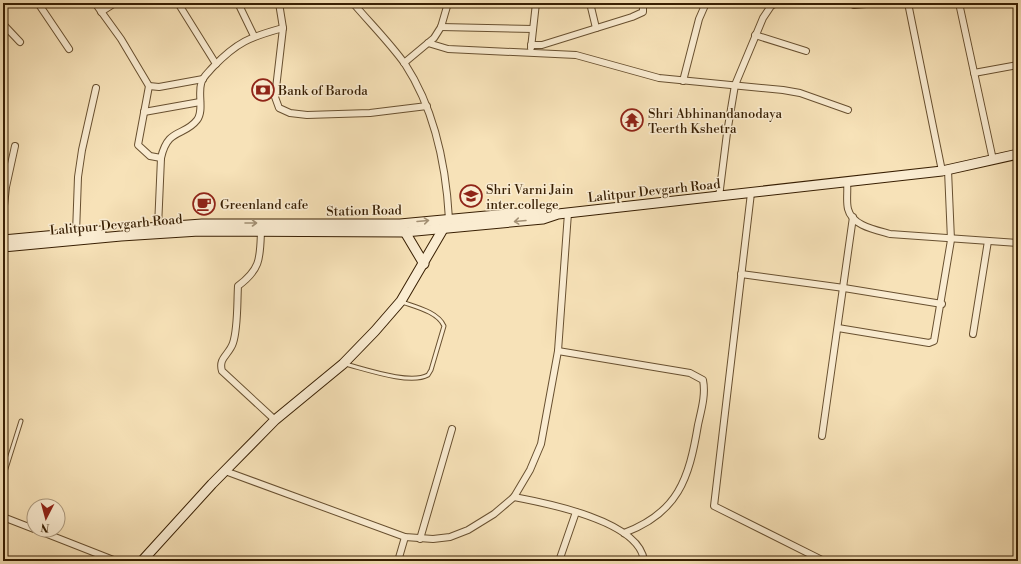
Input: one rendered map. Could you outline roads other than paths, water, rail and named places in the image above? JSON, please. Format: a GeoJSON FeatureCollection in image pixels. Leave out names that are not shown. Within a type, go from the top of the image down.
{"type":"FeatureCollection","features":[{"type":"Feature","properties":{"kind":"main road","name":"Lalitpur Devgarh Road"},"geometry":{"type":"LineString","coordinates":[[3,247],[200,230],[405,232],[543,219],[558,214],[847,183],[945,170],[1018,154]]}},
{"type":"Feature","properties":{"kind":"main road","name":"Station Road"},"geometry":{"type":"LineString","coordinates":[[3,240],[158,227],[246,223],[400,224],[541,211],[558,214]]}},
{"type":"Feature","properties":{"kind":"main road"},"geometry":{"type":"LineString","coordinates":[[142,561],[225,471],[275,420],[343,364],[401,301],[449,219]]}},
{"type":"Feature","properties":{"kind":"main road"},"geometry":{"type":"LineString","coordinates":[[400,224],[424,264]]}},
{"type":"Feature","properties":{"kind":"street"},"geometry":{"type":"LineString","coordinates":[[38,3],[69,49]]}},
{"type":"Feature","properties":{"kind":"street"},"geometry":{"type":"LineString","coordinates":[[95,3],[121,39],[149,86],[138,145],[150,156],[161,158]]}},
{"type":"Feature","properties":{"kind":"street"},"geometry":{"type":"LineString","coordinates":[[101,12],[115,3]]}},
{"type":"Feature","properties":{"kind":"street"},"geometry":{"type":"LineString","coordinates":[[178,3],[216,64]]}},
{"type":"Feature","properties":{"kind":"street"},"geometry":{"type":"LineString","coordinates":[[238,3],[254,36]]}},
{"type":"Feature","properties":{"kind":"street"},"geometry":{"type":"LineString","coordinates":[[279,3],[283,28],[275,97],[279,108],[290,114],[307,115],[370,113],[427,106]]}},
{"type":"Feature","properties":{"kind":"street"},"geometry":{"type":"LineString","coordinates":[[353,3],[404,63],[427,106],[445,174],[449,219]]}},
{"type":"Feature","properties":{"kind":"street"},"geometry":{"type":"LineString","coordinates":[[404,63],[428,43],[441,27],[448,3]]}},
{"type":"Feature","properties":{"kind":"street"},"geometry":{"type":"LineString","coordinates":[[531,49],[536,3]]}},
{"type":"Feature","properties":{"kind":"street"},"geometry":{"type":"LineString","coordinates":[[590,3],[596,28]]}},
{"type":"Feature","properties":{"kind":"street"},"geometry":{"type":"LineString","coordinates":[[531,49],[643,12],[643,3]]}},
{"type":"Feature","properties":{"kind":"street"},"geometry":{"type":"LineString","coordinates":[[683,81],[699,19],[706,3]]}},
{"type":"Feature","properties":{"kind":"street"},"geometry":{"type":"LineString","coordinates":[[719,197],[735,85],[763,18],[771,6],[776,3]]}},
{"type":"Feature","properties":{"kind":"street"},"geometry":{"type":"LineString","coordinates":[[854,5],[878,3]]}},
{"type":"Feature","properties":{"kind":"street"},"geometry":{"type":"LineString","coordinates":[[838,328],[929,343],[934,341],[936,338],[951,240],[945,170],[908,3]]}},
{"type":"Feature","properties":{"kind":"street"},"geometry":{"type":"LineString","coordinates":[[959,3],[993,160]]}},
{"type":"Feature","properties":{"kind":"street"},"geometry":{"type":"LineString","coordinates":[[3,24],[20,42]]}},
{"type":"Feature","properties":{"kind":"street"},"geometry":{"type":"LineString","coordinates":[[441,27],[533,29]]}},
{"type":"Feature","properties":{"kind":"street"},"geometry":{"type":"LineString","coordinates":[[158,227],[161,158],[167,142],[199,118],[200,88],[203,79],[228,51],[254,36],[283,28]]}},
{"type":"Feature","properties":{"kind":"street"},"geometry":{"type":"LineString","coordinates":[[755,35],[806,52]]}},
{"type":"Feature","properties":{"kind":"street"},"geometry":{"type":"LineString","coordinates":[[428,43],[448,49],[531,49],[576,55],[642,74],[683,81],[735,85],[800,93],[848,110]]}},
{"type":"Feature","properties":{"kind":"street"},"geometry":{"type":"LineString","coordinates":[[974,73],[1018,65]]}},
{"type":"Feature","properties":{"kind":"street"},"geometry":{"type":"LineString","coordinates":[[149,86],[159,87],[203,79]]}},
{"type":"Feature","properties":{"kind":"street"},"geometry":{"type":"LineString","coordinates":[[76,233],[78,177],[96,88]]}},
{"type":"Feature","properties":{"kind":"street"},"geometry":{"type":"LineString","coordinates":[[144,112],[200,102]]}},
{"type":"Feature","properties":{"kind":"street"},"geometry":{"type":"LineString","coordinates":[[3,215],[5,187],[15,146]]}},
{"type":"Feature","properties":{"kind":"street"},"geometry":{"type":"LineString","coordinates":[[847,183],[848,209],[853,217],[871,229],[890,234],[951,240],[1018,243]]}},
{"type":"Feature","properties":{"kind":"street"},"geometry":{"type":"LineString","coordinates":[[751,193],[714,506],[824,561]]}},
{"type":"Feature","properties":{"kind":"street"},"geometry":{"type":"LineString","coordinates":[[225,471],[405,536],[420,539],[450,537],[468,530],[494,514],[514,497],[530,470],[541,444],[558,351],[568,213]]}},
{"type":"Feature","properties":{"kind":"street"},"geometry":{"type":"LineString","coordinates":[[822,436],[853,217]]}},
{"type":"Feature","properties":{"kind":"street"},"geometry":{"type":"LineString","coordinates":[[262,231],[260,261],[253,273],[238,286],[233,344],[220,365],[222,371],[275,420]]}},
{"type":"Feature","properties":{"kind":"street"},"geometry":{"type":"LineString","coordinates":[[974,334],[988,241]]}},
{"type":"Feature","properties":{"kind":"street"},"geometry":{"type":"LineString","coordinates":[[741,274],[844,288],[942,304]]}},
{"type":"Feature","properties":{"kind":"street"},"geometry":{"type":"LineString","coordinates":[[558,351],[690,374],[703,380],[703,399],[693,457],[682,486],[672,500],[648,523],[624,533]]}},
{"type":"Feature","properties":{"kind":"street"},"geometry":{"type":"LineString","coordinates":[[420,539],[452,429]]}},
{"type":"Feature","properties":{"kind":"street"},"geometry":{"type":"LineString","coordinates":[[514,497],[576,512],[594,518],[624,533],[639,546],[644,561]]}},
{"type":"Feature","properties":{"kind":"street"},"geometry":{"type":"LineString","coordinates":[[558,561],[576,512]]}},
{"type":"Feature","properties":{"kind":"street"},"geometry":{"type":"LineString","coordinates":[[3,517],[26,526]]}},
{"type":"Feature","properties":{"kind":"street"},"geometry":{"type":"LineString","coordinates":[[398,561],[405,536]]}},
{"type":"Feature","properties":{"kind":"street"},"geometry":{"type":"LineString","coordinates":[[57,538],[116,561]]}},
{"type":"Feature","properties":{"kind":"lane"},"geometry":{"type":"LineString","coordinates":[[343,364],[416,379],[428,375],[431,370],[444,326],[441,320],[434,315],[401,301]]}},
{"type":"Feature","properties":{"kind":"lane"},"geometry":{"type":"LineString","coordinates":[[3,478],[21,421]]}},
{"type":"Feature","properties":{"kind":"place","name":"Bank of Baroda"},"geometry":{"type":"Point","coordinates":[263,90]}},
{"type":"Feature","properties":{"kind":"place","name":"Shri Abhinandanodaya Teerth Kshetra"},"geometry":{"type":"Point","coordinates":[632,120]}},
{"type":"Feature","properties":{"kind":"place","name":"Shri Varni Jain inter college"},"geometry":{"type":"Point","coordinates":[471,196]}},
{"type":"Feature","properties":{"kind":"place","name":"Greenland cafe"},"geometry":{"type":"Point","coordinates":[204,204]}}]}
